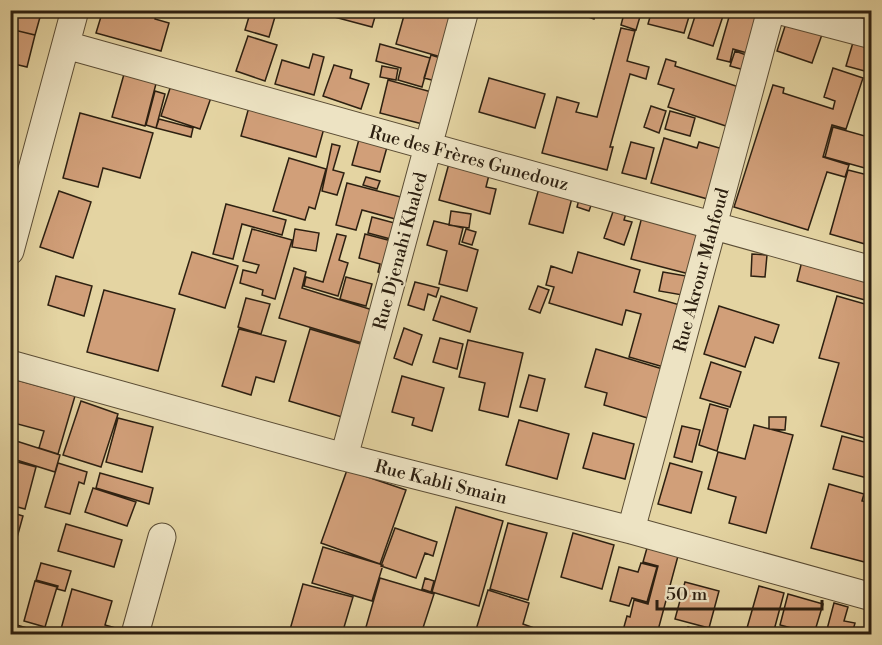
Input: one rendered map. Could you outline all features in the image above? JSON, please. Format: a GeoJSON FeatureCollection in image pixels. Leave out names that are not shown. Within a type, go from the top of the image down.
{"type":"FeatureCollection","features":[{"type":"Feature","properties":{"kind":"street"},"geometry":{"type":"LineString","coordinates":[[10,251],[75,10]]}},
{"type":"Feature","properties":{"kind":"street","name":"Rue Djenahi Khaled"},"geometry":{"type":"LineString","coordinates":[[344,457],[465,10]]}},
{"type":"Feature","properties":{"kind":"street","name":"Rue Akrour Mahfoud"},"geometry":{"type":"LineString","coordinates":[[631,530],[771,10]]}},
{"type":"Feature","properties":{"kind":"street"},"geometry":{"type":"LineString","coordinates":[[777,10],[872,35]]}},
{"type":"Feature","properties":{"kind":"street","name":"Rue des Frères Gunedouz"},"geometry":{"type":"LineString","coordinates":[[66,45],[872,270]]}},
{"type":"Feature","properties":{"kind":"street","name":"Rue Kabli Smain"},"geometry":{"type":"LineString","coordinates":[[10,364],[344,457],[631,530],[872,597]]}},
{"type":"Feature","properties":{"kind":"street"},"geometry":{"type":"LineString","coordinates":[[135,634],[162,537]]}},
{"type":"Feature","properties":{"kind":"building"},"geometry":{"type":"Polygon","coordinates":[[[11,10],[42,10],[35,35],[10,29],[11,10]]]}},
{"type":"Feature","properties":{"kind":"building"},"geometry":{"type":"Polygon","coordinates":[[[103,10],[157,10],[155,19],[169,23],[161,51],[96,33],[103,10]]]}},
{"type":"Feature","properties":{"kind":"building"},"geometry":{"type":"Polygon","coordinates":[[[251,10],[277,10],[269,37],[245,30],[251,10]]]}},
{"type":"Feature","properties":{"kind":"building"},"geometry":{"type":"Polygon","coordinates":[[[324,10],[377,10],[372,27],[323,14],[324,10]]]}},
{"type":"Feature","properties":{"kind":"building"},"geometry":{"type":"Polygon","coordinates":[[[422,10],[462,10],[448,59],[396,44],[405,12],[420,16],[422,10]]]}},
{"type":"Feature","properties":{"kind":"building"},"geometry":{"type":"Polygon","coordinates":[[[569,10],[597,10],[594,19],[569,10]]]}},
{"type":"Feature","properties":{"kind":"building"},"geometry":{"type":"Polygon","coordinates":[[[625,10],[642,10],[636,30],[621,25],[625,10]]]}},
{"type":"Feature","properties":{"kind":"building"},"geometry":{"type":"Polygon","coordinates":[[[652,10],[691,10],[684,33],[648,24],[652,10]]]}},
{"type":"Feature","properties":{"kind":"building"},"geometry":{"type":"Polygon","coordinates":[[[697,10],[725,10],[713,46],[688,38],[697,10]]]}},
{"type":"Feature","properties":{"kind":"building"},"geometry":{"type":"Polygon","coordinates":[[[731,10],[767,10],[754,55],[733,49],[730,62],[717,59],[731,10]]]}},
{"type":"Feature","properties":{"kind":"building"},"geometry":{"type":"Polygon","coordinates":[[[789,14],[825,26],[812,63],[777,51],[789,14]]]}},
{"type":"Feature","properties":{"kind":"building"},"geometry":{"type":"Polygon","coordinates":[[[621,28],[635,31],[627,61],[649,67],[646,79],[630,74],[610,147],[613,147],[607,170],[542,153],[557,97],[579,103],[576,112],[597,117],[621,28]]]}},
{"type":"Feature","properties":{"kind":"building"},"geometry":{"type":"Polygon","coordinates":[[[10,29],[35,35],[27,67],[10,63],[10,29]]]}},
{"type":"Feature","properties":{"kind":"building"},"geometry":{"type":"Polygon","coordinates":[[[857,29],[872,33],[872,73],[846,66],[857,29]]]}},
{"type":"Feature","properties":{"kind":"building"},"geometry":{"type":"Polygon","coordinates":[[[248,36],[277,45],[265,81],[236,71],[248,36]]]}},
{"type":"Feature","properties":{"kind":"building"},"geometry":{"type":"Polygon","coordinates":[[[380,44],[430,58],[422,87],[398,80],[401,68],[376,61],[380,44]]]}},
{"type":"Feature","properties":{"kind":"building"},"geometry":{"type":"Polygon","coordinates":[[[735,51],[752,57],[748,71],[730,66],[735,51]]]}},
{"type":"Feature","properties":{"kind":"building"},"geometry":{"type":"Polygon","coordinates":[[[313,54],[324,57],[314,95],[275,84],[282,60],[309,68],[313,54]]]}},
{"type":"Feature","properties":{"kind":"building"},"geometry":{"type":"Polygon","coordinates":[[[431,55],[450,61],[443,83],[424,78],[431,55]]]}},
{"type":"Feature","properties":{"kind":"building"},"geometry":{"type":"Polygon","coordinates":[[[666,59],[676,62],[675,66],[745,89],[732,128],[668,107],[674,89],[658,84],[666,59]]]}},
{"type":"Feature","properties":{"kind":"building"},"geometry":{"type":"Polygon","coordinates":[[[334,65],[352,70],[350,78],[369,84],[361,109],[323,96],[334,65]]]}},
{"type":"Feature","properties":{"kind":"building"},"geometry":{"type":"Polygon","coordinates":[[[382,66],[398,69],[396,80],[380,77],[382,66]]]}},
{"type":"Feature","properties":{"kind":"building"},"geometry":{"type":"Polygon","coordinates":[[[126,67],[158,76],[145,126],[112,117],[126,67]]]}},
{"type":"Feature","properties":{"kind":"building"},"geometry":{"type":"Polygon","coordinates":[[[833,68],[863,78],[846,129],[832,125],[823,157],[849,165],[845,177],[827,172],[808,230],[734,207],[773,85],[784,88],[783,93],[833,109],[835,101],[824,97],[833,68]]]}},
{"type":"Feature","properties":{"kind":"building"},"geometry":{"type":"Polygon","coordinates":[[[174,76],[214,89],[200,129],[161,116],[174,76]]]}},
{"type":"Feature","properties":{"kind":"building"},"geometry":{"type":"Polygon","coordinates":[[[489,78],[545,94],[535,128],[479,112],[489,78]]]}},
{"type":"Feature","properties":{"kind":"building"},"geometry":{"type":"Polygon","coordinates":[[[388,80],[446,96],[438,128],[380,113],[388,80]]]}},
{"type":"Feature","properties":{"kind":"building"},"geometry":{"type":"Polygon","coordinates":[[[155,91],[165,94],[156,128],[146,125],[155,91]]]}},
{"type":"Feature","properties":{"kind":"building"},"geometry":{"type":"Polygon","coordinates":[[[252,96],[326,121],[316,157],[241,136],[252,96]]]}},
{"type":"Feature","properties":{"kind":"building"},"geometry":{"type":"Polygon","coordinates":[[[651,106],[666,111],[659,133],[644,127],[651,106]]]}},
{"type":"Feature","properties":{"kind":"building"},"geometry":{"type":"Polygon","coordinates":[[[670,111],[695,118],[690,136],[665,129],[670,111]]]}},
{"type":"Feature","properties":{"kind":"building"},"geometry":{"type":"Polygon","coordinates":[[[80,113],[153,133],[140,178],[103,168],[98,187],[63,178],[80,113]]]}},
{"type":"Feature","properties":{"kind":"building"},"geometry":{"type":"Polygon","coordinates":[[[159,119],[193,128],[191,137],[156,128],[159,119]]]}},
{"type":"Feature","properties":{"kind":"building"},"geometry":{"type":"Polygon","coordinates":[[[833,127],[872,138],[872,170],[825,157],[833,127]]]}},
{"type":"Feature","properties":{"kind":"building"},"geometry":{"type":"Polygon","coordinates":[[[361,132],[389,140],[380,172],[352,165],[361,132]]]}},
{"type":"Feature","properties":{"kind":"building"},"geometry":{"type":"Polygon","coordinates":[[[664,138],[697,148],[699,142],[726,150],[711,200],[651,183],[664,138]]]}},
{"type":"Feature","properties":{"kind":"building"},"geometry":{"type":"Polygon","coordinates":[[[631,142],[654,148],[646,179],[622,173],[631,142]]]}},
{"type":"Feature","properties":{"kind":"building"},"geometry":{"type":"Polygon","coordinates":[[[332,144],[340,146],[333,170],[344,173],[337,195],[322,191],[332,144]]]}},
{"type":"Feature","properties":{"kind":"building"},"geometry":{"type":"Polygon","coordinates":[[[451,156],[491,167],[486,187],[496,189],[490,214],[439,200],[451,156]]]}},
{"type":"Feature","properties":{"kind":"building"},"geometry":{"type":"Polygon","coordinates":[[[289,158],[326,169],[315,209],[309,207],[305,220],[273,211],[289,158]]]}},
{"type":"Feature","properties":{"kind":"building"},"geometry":{"type":"Polygon","coordinates":[[[848,170],[872,176],[872,219],[865,244],[830,234],[848,170]]]}},
{"type":"Feature","properties":{"kind":"building"},"geometry":{"type":"Polygon","coordinates":[[[366,177],[380,181],[377,189],[363,185],[366,177]]]}},
{"type":"Feature","properties":{"kind":"building"},"geometry":{"type":"Polygon","coordinates":[[[541,181],[574,190],[563,233],[529,224],[541,181]]]}},
{"type":"Feature","properties":{"kind":"building"},"geometry":{"type":"Polygon","coordinates":[[[347,183],[416,201],[410,223],[362,210],[356,230],[336,225],[347,183]]]}},
{"type":"Feature","properties":{"kind":"building"},"geometry":{"type":"Polygon","coordinates":[[[59,191],[91,202],[73,258],[40,247],[59,191]]]}},
{"type":"Feature","properties":{"kind":"building"},"geometry":{"type":"Polygon","coordinates":[[[581,192],[594,197],[589,211],[577,207],[581,192]]]}},
{"type":"Feature","properties":{"kind":"building"},"geometry":{"type":"Polygon","coordinates":[[[616,203],[628,207],[624,220],[632,222],[624,245],[604,238],[616,203]]]}},
{"type":"Feature","properties":{"kind":"building"},"geometry":{"type":"Polygon","coordinates":[[[226,204],[286,220],[282,235],[242,224],[233,259],[213,254],[226,204]]]}},
{"type":"Feature","properties":{"kind":"building"},"geometry":{"type":"Polygon","coordinates":[[[644,209],[710,226],[697,276],[631,259],[644,209]]]}},
{"type":"Feature","properties":{"kind":"building"},"geometry":{"type":"Polygon","coordinates":[[[451,211],[471,214],[469,228],[449,225],[451,211]]]}},
{"type":"Feature","properties":{"kind":"building"},"geometry":{"type":"Polygon","coordinates":[[[372,217],[402,225],[398,241],[368,233],[372,217]]]}},
{"type":"Feature","properties":{"kind":"building"},"geometry":{"type":"Polygon","coordinates":[[[434,221],[463,228],[459,244],[478,250],[467,291],[439,284],[447,251],[427,245],[434,221]]]}},
{"type":"Feature","properties":{"kind":"building"},"geometry":{"type":"Polygon","coordinates":[[[252,229],[292,240],[275,299],[262,295],[263,290],[240,283],[243,270],[256,273],[259,265],[243,261],[252,229]]]}},
{"type":"Feature","properties":{"kind":"building"},"geometry":{"type":"Polygon","coordinates":[[[295,229],[319,233],[316,251],[292,247],[295,229]]]}},
{"type":"Feature","properties":{"kind":"building"},"geometry":{"type":"Polygon","coordinates":[[[466,229],[476,232],[472,245],[462,242],[466,229]]]}},
{"type":"Feature","properties":{"kind":"building"},"geometry":{"type":"Polygon","coordinates":[[[337,234],[346,236],[339,260],[348,263],[338,296],[304,286],[306,277],[323,282],[337,234]]]}},
{"type":"Feature","properties":{"kind":"building"},"geometry":{"type":"Polygon","coordinates":[[[365,234],[403,244],[395,277],[378,272],[380,264],[359,258],[365,234]]]}},
{"type":"Feature","properties":{"kind":"building"},"geometry":{"type":"Polygon","coordinates":[[[192,252],[238,266],[225,308],[179,294],[192,252]]]}},
{"type":"Feature","properties":{"kind":"building"},"geometry":{"type":"Polygon","coordinates":[[[578,252],[640,270],[634,292],[680,305],[674,370],[629,357],[641,314],[626,310],[622,325],[549,303],[554,287],[546,285],[551,266],[572,273],[578,252]]]}},
{"type":"Feature","properties":{"kind":"building"},"geometry":{"type":"Polygon","coordinates":[[[804,253],[872,272],[872,302],[797,281],[804,253]]]}},
{"type":"Feature","properties":{"kind":"building"},"geometry":{"type":"Polygon","coordinates":[[[752,254],[767,255],[765,277],[751,276],[752,254]]]}},
{"type":"Feature","properties":{"kind":"building"},"geometry":{"type":"Polygon","coordinates":[[[294,268],[306,272],[302,288],[379,312],[369,345],[279,318],[294,268]]]}},
{"type":"Feature","properties":{"kind":"building"},"geometry":{"type":"Polygon","coordinates":[[[663,272],[692,277],[688,296],[659,291],[663,272]]]}},
{"type":"Feature","properties":{"kind":"building"},"geometry":{"type":"Polygon","coordinates":[[[56,276],[92,286],[84,316],[48,305],[56,276]]]}},
{"type":"Feature","properties":{"kind":"building"},"geometry":{"type":"Polygon","coordinates":[[[346,277],[372,284],[366,306],[340,299],[346,277]]]}},
{"type":"Feature","properties":{"kind":"building"},"geometry":{"type":"Polygon","coordinates":[[[415,282],[439,288],[436,297],[428,294],[424,310],[408,305],[415,282]]]}},
{"type":"Feature","properties":{"kind":"building"},"geometry":{"type":"Polygon","coordinates":[[[538,286],[549,290],[540,313],[529,309],[538,286]]]}},
{"type":"Feature","properties":{"kind":"building"},"geometry":{"type":"Polygon","coordinates":[[[104,290],[175,309],[158,371],[87,352],[104,290]]]}},
{"type":"Feature","properties":{"kind":"building"},"geometry":{"type":"Polygon","coordinates":[[[441,296],[477,308],[470,332],[433,320],[441,296]]]}},
{"type":"Feature","properties":{"kind":"building"},"geometry":{"type":"Polygon","coordinates":[[[837,296],[872,306],[872,440],[821,426],[839,363],[819,358],[837,296]]]}},
{"type":"Feature","properties":{"kind":"building"},"geometry":{"type":"Polygon","coordinates":[[[246,298],[270,304],[261,334],[238,327],[246,298]]]}},
{"type":"Feature","properties":{"kind":"building"},"geometry":{"type":"Polygon","coordinates":[[[719,306],[779,325],[773,343],[755,337],[745,367],[704,354],[719,306]]]}},
{"type":"Feature","properties":{"kind":"building"},"geometry":{"type":"Polygon","coordinates":[[[404,328],[422,335],[412,365],[394,358],[404,328]]]}},
{"type":"Feature","properties":{"kind":"building"},"geometry":{"type":"Polygon","coordinates":[[[239,329],[286,341],[274,382],[256,377],[251,395],[222,386],[239,329]]]}},
{"type":"Feature","properties":{"kind":"building"},"geometry":{"type":"Polygon","coordinates":[[[310,329],[384,351],[362,423],[289,401],[310,329]]]}},
{"type":"Feature","properties":{"kind":"building"},"geometry":{"type":"Polygon","coordinates":[[[440,338],[463,344],[457,369],[433,362],[440,338]]]}},
{"type":"Feature","properties":{"kind":"building"},"geometry":{"type":"Polygon","coordinates":[[[468,340],[523,353],[508,417],[479,410],[485,383],[459,377],[468,340]]]}},
{"type":"Feature","properties":{"kind":"building"},"geometry":{"type":"Polygon","coordinates":[[[596,349],[676,373],[661,422],[604,405],[607,393],[585,387],[596,349]]]}},
{"type":"Feature","properties":{"kind":"building"},"geometry":{"type":"Polygon","coordinates":[[[711,362],[741,372],[730,407],[700,398],[711,362]]]}},
{"type":"Feature","properties":{"kind":"building"},"geometry":{"type":"Polygon","coordinates":[[[529,375],[545,379],[537,411],[520,407],[529,375]]]}},
{"type":"Feature","properties":{"kind":"building"},"geometry":{"type":"Polygon","coordinates":[[[402,376],[444,388],[432,431],[412,425],[414,418],[392,412],[402,376]]]}},
{"type":"Feature","properties":{"kind":"building"},"geometry":{"type":"Polygon","coordinates":[[[10,378],[75,396],[58,454],[39,448],[44,431],[10,422],[10,378]]]}},
{"type":"Feature","properties":{"kind":"building"},"geometry":{"type":"Polygon","coordinates":[[[81,401],[118,414],[101,467],[63,455],[81,401]]]}},
{"type":"Feature","properties":{"kind":"building"},"geometry":{"type":"Polygon","coordinates":[[[710,404],[728,409],[717,451],[699,445],[710,404]]]}},
{"type":"Feature","properties":{"kind":"building"},"geometry":{"type":"Polygon","coordinates":[[[769,417],[786,417],[785,430],[769,429],[769,417]]]}},
{"type":"Feature","properties":{"kind":"building"},"geometry":{"type":"Polygon","coordinates":[[[118,418],[153,427],[142,472],[106,462],[118,418]]]}},
{"type":"Feature","properties":{"kind":"building"},"geometry":{"type":"Polygon","coordinates":[[[519,420],[569,434],[557,479],[506,465],[519,420]]]}},
{"type":"Feature","properties":{"kind":"building"},"geometry":{"type":"Polygon","coordinates":[[[754,425],[793,435],[766,533],[729,523],[736,497],[708,489],[718,452],[745,459],[754,425]]]}},
{"type":"Feature","properties":{"kind":"building"},"geometry":{"type":"Polygon","coordinates":[[[682,426],[700,430],[692,462],[674,457],[682,426]]]}},
{"type":"Feature","properties":{"kind":"building"},"geometry":{"type":"Polygon","coordinates":[[[593,433],[634,444],[625,479],[583,468],[593,433]]]}},
{"type":"Feature","properties":{"kind":"building"},"geometry":{"type":"Polygon","coordinates":[[[842,436],[872,444],[871,479],[833,469],[842,436]]]}},
{"type":"Feature","properties":{"kind":"building"},"geometry":{"type":"Polygon","coordinates":[[[10,439],[60,455],[55,472],[10,458],[10,439]]]}},
{"type":"Feature","properties":{"kind":"building"},"geometry":{"type":"Polygon","coordinates":[[[10,460],[36,467],[25,509],[10,505],[10,460]]]}},
{"type":"Feature","properties":{"kind":"building"},"geometry":{"type":"Polygon","coordinates":[[[58,463],[87,472],[84,484],[79,482],[70,514],[45,507],[58,463]]]}},
{"type":"Feature","properties":{"kind":"building"},"geometry":{"type":"Polygon","coordinates":[[[670,463],[702,472],[691,513],[658,504],[670,463]]]}},
{"type":"Feature","properties":{"kind":"building"},"geometry":{"type":"Polygon","coordinates":[[[347,470],[406,490],[380,564],[321,543],[347,470]]]}},
{"type":"Feature","properties":{"kind":"building"},"geometry":{"type":"Polygon","coordinates":[[[100,473],[153,488],[149,504],[96,488],[100,473]]]}},
{"type":"Feature","properties":{"kind":"building"},"geometry":{"type":"Polygon","coordinates":[[[829,484],[864,494],[862,501],[872,503],[872,564],[811,548],[829,484]]]}},
{"type":"Feature","properties":{"kind":"building"},"geometry":{"type":"Polygon","coordinates":[[[93,488],[136,502],[127,526],[85,512],[93,488]]]}},
{"type":"Feature","properties":{"kind":"building"},"geometry":{"type":"Polygon","coordinates":[[[456,507],[503,521],[479,606],[432,592],[456,507]]]}},
{"type":"Feature","properties":{"kind":"building"},"geometry":{"type":"Polygon","coordinates":[[[10,512],[23,516],[15,545],[10,544],[10,512]]]}},
{"type":"Feature","properties":{"kind":"building"},"geometry":{"type":"Polygon","coordinates":[[[508,523],[547,533],[528,600],[490,589],[508,523]]]}},
{"type":"Feature","properties":{"kind":"building"},"geometry":{"type":"Polygon","coordinates":[[[66,524],[122,540],[114,567],[58,551],[66,524]]]}},
{"type":"Feature","properties":{"kind":"building"},"geometry":{"type":"Polygon","coordinates":[[[395,528],[437,542],[433,556],[425,553],[416,578],[381,566],[395,528]]]}},
{"type":"Feature","properties":{"kind":"building"},"geometry":{"type":"Polygon","coordinates":[[[573,533],[614,545],[602,589],[561,577],[573,533]]]}},
{"type":"Feature","properties":{"kind":"building"},"geometry":{"type":"Polygon","coordinates":[[[323,547],[383,565],[372,601],[312,583],[323,547]]]}},
{"type":"Feature","properties":{"kind":"building"},"geometry":{"type":"Polygon","coordinates":[[[647,548],[678,556],[657,634],[622,634],[627,616],[630,617],[634,600],[648,604],[658,566],[643,562],[647,548]]]}},
{"type":"Feature","properties":{"kind":"building"},"geometry":{"type":"Polygon","coordinates":[[[41,563],[71,571],[65,591],[57,589],[58,586],[36,580],[41,563]]]}},
{"type":"Feature","properties":{"kind":"building"},"geometry":{"type":"Polygon","coordinates":[[[641,563],[657,567],[647,602],[632,598],[629,606],[610,601],[619,567],[638,572],[641,563]]]}},
{"type":"Feature","properties":{"kind":"building"},"geometry":{"type":"Polygon","coordinates":[[[380,578],[434,594],[421,634],[364,634],[380,578]]]}},
{"type":"Feature","properties":{"kind":"building"},"geometry":{"type":"Polygon","coordinates":[[[425,578],[434,581],[431,592],[422,589],[425,578]]]}},
{"type":"Feature","properties":{"kind":"building"},"geometry":{"type":"Polygon","coordinates":[[[35,581],[57,587],[45,627],[24,621],[35,581]]]}},
{"type":"Feature","properties":{"kind":"building"},"geometry":{"type":"Polygon","coordinates":[[[685,582],[719,591],[709,628],[675,619],[685,582]]]}},
{"type":"Feature","properties":{"kind":"building"},"geometry":{"type":"Polygon","coordinates":[[[303,584],[353,597],[342,634],[289,633],[303,584]]]}},
{"type":"Feature","properties":{"kind":"building"},"geometry":{"type":"Polygon","coordinates":[[[759,586],[784,593],[773,634],[747,628],[759,586]]]}},
{"type":"Feature","properties":{"kind":"building"},"geometry":{"type":"Polygon","coordinates":[[[72,589],[112,601],[105,625],[119,629],[117,634],[80,634],[61,629],[72,589]]]}},
{"type":"Feature","properties":{"kind":"building"},"geometry":{"type":"Polygon","coordinates":[[[488,590],[529,603],[523,624],[534,628],[532,634],[475,633],[488,590]]]}},
{"type":"Feature","properties":{"kind":"building"},"geometry":{"type":"Polygon","coordinates":[[[788,594],[823,604],[814,634],[780,625],[788,594]]]}},
{"type":"Feature","properties":{"kind":"building"},"geometry":{"type":"Polygon","coordinates":[[[834,603],[848,607],[844,621],[855,623],[852,634],[826,633],[834,603]]]}},
{"type":"Feature","properties":{"kind":"building"},"geometry":{"type":"Polygon","coordinates":[[[10,623],[47,634],[10,634],[10,623]]]}},
{"type":"Feature","properties":{"kind":"building"},"geometry":{"type":"Polygon","coordinates":[[[688,627],[710,634],[685,634],[688,627]]]}}]}
